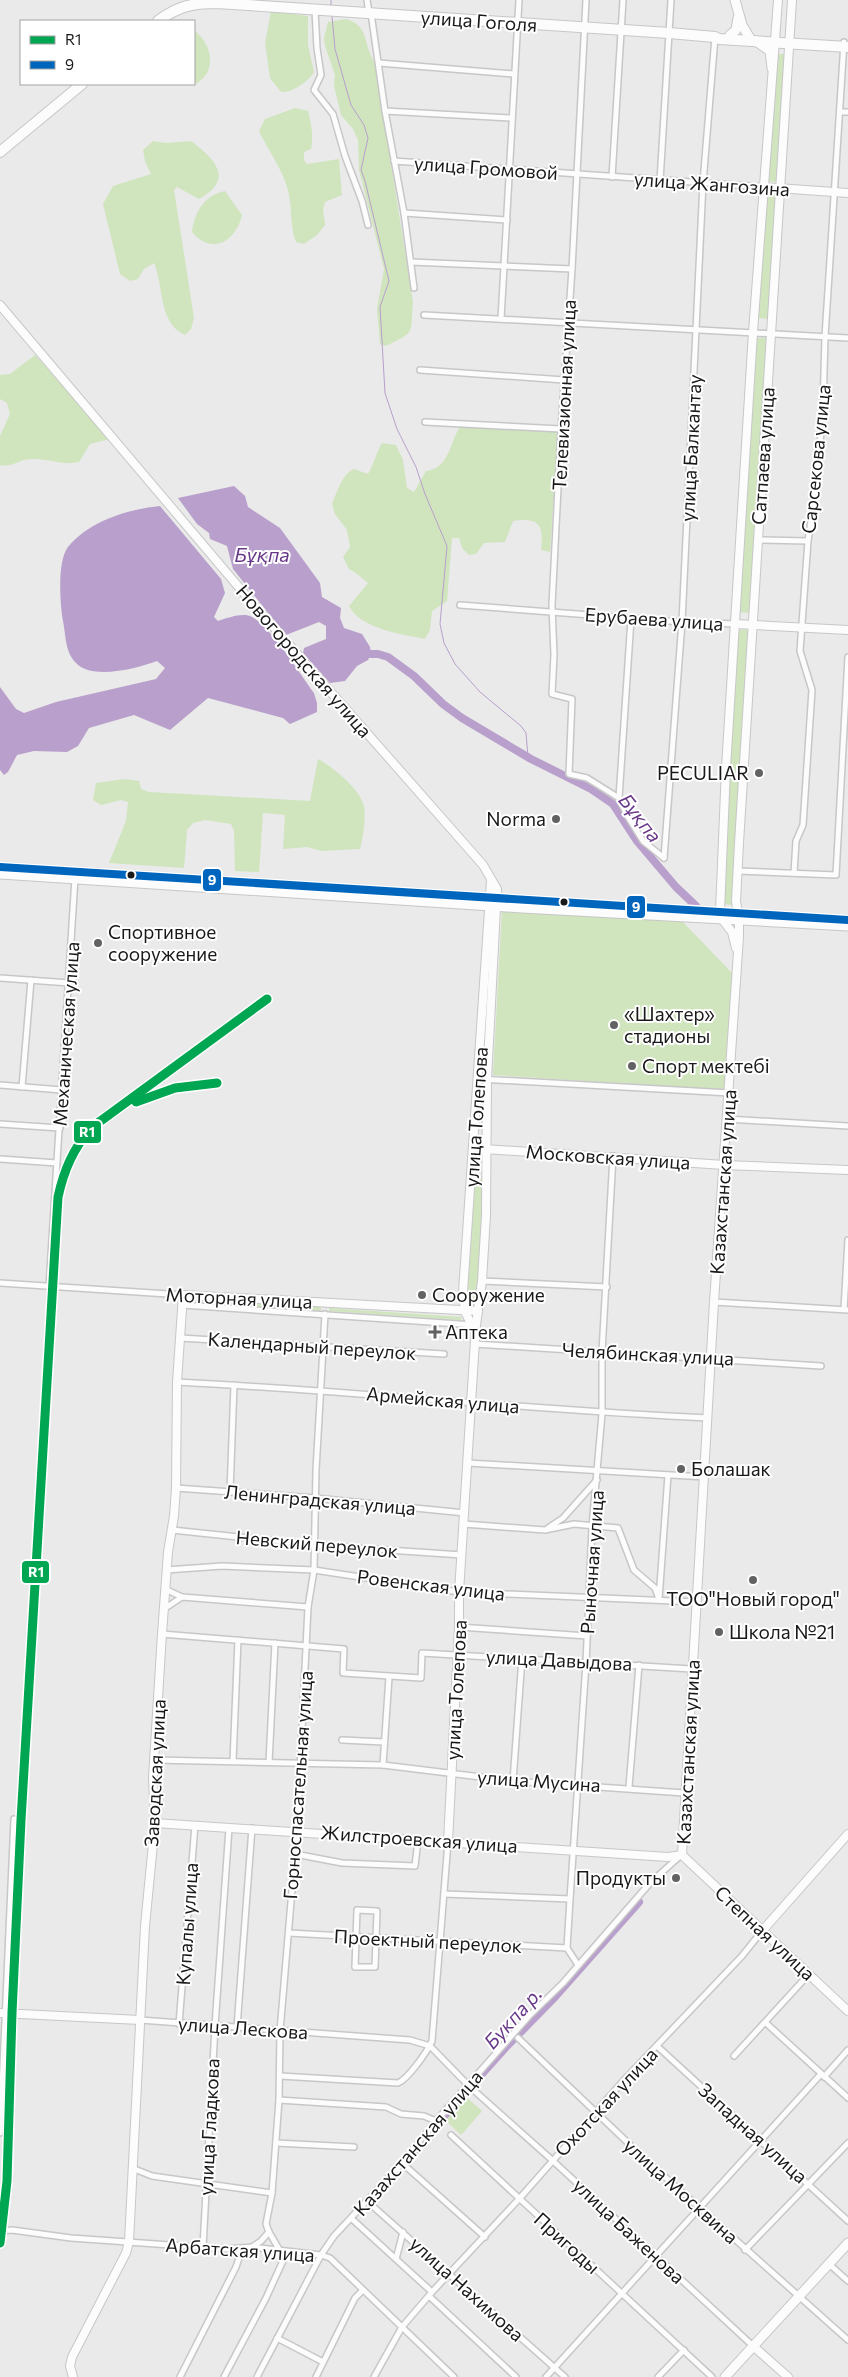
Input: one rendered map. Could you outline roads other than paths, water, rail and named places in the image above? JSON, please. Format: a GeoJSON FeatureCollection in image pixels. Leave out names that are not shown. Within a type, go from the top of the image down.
{"type":"FeatureCollection","features":[{"type":"Feature","properties":{"kind":"highway","name":"улица Гоголя"},"geometry":{"type":"LineString","coordinates":[[160,20],[178,9],[193,4],[217,2],[518,24],[714,37],[730,35],[775,40],[846,44]]}},
{"type":"Feature","properties":{"kind":"highway","name":"улица Гоголя"},"geometry":{"type":"LineString","coordinates":[[714,37],[720,39],[751,38]]}},
{"type":"Feature","properties":{"kind":"highway"},"geometry":{"type":"LineString","coordinates":[[0,152],[81,85]]}},
{"type":"Feature","properties":{"kind":"main road"},"geometry":{"type":"LineString","coordinates":[[735,1],[738,15],[751,38],[770,51],[772,68]]}},
{"type":"Feature","properties":{"kind":"main road"},"geometry":{"type":"LineString","coordinates":[[730,35],[736,30],[738,15]]}},
{"type":"Feature","properties":{"kind":"main road"},"geometry":{"type":"LineString","coordinates":[[0,868],[76,875],[721,915],[848,920]]}},
{"type":"Feature","properties":{"kind":"main road"},"geometry":{"type":"LineString","coordinates":[[0,874],[76,875]]}},
{"type":"Feature","properties":{"kind":"main road"},"geometry":{"type":"LineString","coordinates":[[739,916],[848,926]]}},
{"type":"Feature","properties":{"kind":"main road"},"geometry":{"type":"LineString","coordinates":[[725,2377],[848,2243]]}},
{"type":"Feature","properties":{"kind":"street"},"geometry":{"type":"LineString","coordinates":[[367,0],[404,213],[414,288]]}},
{"type":"Feature","properties":{"kind":"street"},"geometry":{"type":"LineString","coordinates":[[501,319],[519,0]]}},
{"type":"Feature","properties":{"kind":"street","name":"Телевизионная улица"},"geometry":{"type":"LineString","coordinates":[[586,0],[572,268],[561,429],[552,694],[572,699],[569,774],[587,778],[619,798]]}},
{"type":"Feature","properties":{"kind":"street"},"geometry":{"type":"LineString","coordinates":[[612,177],[623,0]]}},
{"type":"Feature","properties":{"kind":"street"},"geometry":{"type":"LineString","coordinates":[[660,181],[671,0]]}},
{"type":"Feature","properties":{"kind":"street","name":"Сатпаева улица"},"geometry":{"type":"LineString","coordinates":[[721,915],[726,768],[752,332],[778,0]]}},
{"type":"Feature","properties":{"kind":"street","name":"Сатпаева улица"},"geometry":{"type":"LineString","coordinates":[[739,916],[736,901],[752,624],[792,0]]}},
{"type":"Feature","properties":{"kind":"street"},"geometry":{"type":"LineString","coordinates":[[315,10],[316,48],[321,75],[314,90],[333,114],[368,225]]}},
{"type":"Feature","properties":{"kind":"street","name":"улица Балкантау"},"geometry":{"type":"LineString","coordinates":[[619,798],[643,841],[664,858],[682,622],[703,184],[714,37]]}},
{"type":"Feature","properties":{"kind":"street","name":"Сарсекова улица"},"geometry":{"type":"LineString","coordinates":[[794,873],[796,841],[803,825],[812,690],[800,651],[808,541],[817,479],[823,407],[825,337],[846,44]]}},
{"type":"Feature","properties":{"kind":"street"},"geometry":{"type":"LineString","coordinates":[[379,63],[514,74]]}},
{"type":"Feature","properties":{"kind":"street"},"geometry":{"type":"LineString","coordinates":[[385,111],[511,118]]}},
{"type":"Feature","properties":{"kind":"street"},"geometry":{"type":"LineString","coordinates":[[840,112],[848,112]]}},
{"type":"Feature","properties":{"kind":"street","name":"улица Громовой"},"geometry":{"type":"LineString","coordinates":[[394,161],[577,174]]}},
{"type":"Feature","properties":{"kind":"street","name":"улица Жангозина"},"geometry":{"type":"LineString","coordinates":[[577,174],[848,193]]}},
{"type":"Feature","properties":{"kind":"street"},"geometry":{"type":"LineString","coordinates":[[404,213],[507,220]]}},
{"type":"Feature","properties":{"kind":"street"},"geometry":{"type":"LineString","coordinates":[[411,262],[572,268]]}},
{"type":"Feature","properties":{"kind":"street","name":"Новогородская улица"},"geometry":{"type":"LineString","coordinates":[[0,305],[248,598],[479,859],[495,883],[494,901]]}},
{"type":"Feature","properties":{"kind":"street"},"geometry":{"type":"LineString","coordinates":[[424,315],[848,338]]}},
{"type":"Feature","properties":{"kind":"street"},"geometry":{"type":"LineString","coordinates":[[420,370],[564,380]]}},
{"type":"Feature","properties":{"kind":"street"},"geometry":{"type":"LineString","coordinates":[[425,422],[561,429]]}},
{"type":"Feature","properties":{"kind":"street"},"geometry":{"type":"LineString","coordinates":[[758,540],[808,541]]}},
{"type":"Feature","properties":{"kind":"street","name":"Ерубаева улица"},"geometry":{"type":"LineString","coordinates":[[460,605],[682,622],[848,630]]}},
{"type":"Feature","properties":{"kind":"street"},"geometry":{"type":"LineString","coordinates":[[619,798],[631,618]]}},
{"type":"Feature","properties":{"kind":"street"},"geometry":{"type":"LineString","coordinates":[[738,870],[836,875],[848,657]]}},
{"type":"Feature","properties":{"kind":"street","name":"Механическая улица"},"geometry":{"type":"LineString","coordinates":[[49,1286],[76,875]]}},
{"type":"Feature","properties":{"kind":"street","name":"улица Толепова"},"geometry":{"type":"LineString","coordinates":[[474,1328],[465,1312],[463,1292],[474,1148],[483,1079],[494,901]]}},
{"type":"Feature","properties":{"kind":"street"},"geometry":{"type":"LineString","coordinates":[[721,915],[732,932],[737,954]]}},
{"type":"Feature","properties":{"kind":"street","name":"Казахстанская улица"},"geometry":{"type":"LineString","coordinates":[[258,2377],[321,2255],[334,2236],[368,2202],[383,2181],[402,2163],[436,2121],[529,2016],[563,1983],[650,1883],[682,1854],[684,1792],[705,1477],[714,1302],[730,1093],[739,916]]}},
{"type":"Feature","properties":{"kind":"street"},"geometry":{"type":"LineString","coordinates":[[0,978],[70,982]]}},
{"type":"Feature","properties":{"kind":"street"},"geometry":{"type":"LineString","coordinates":[[22,1087],[31,980]]}},
{"type":"Feature","properties":{"kind":"street"},"geometry":{"type":"LineString","coordinates":[[483,1079],[730,1093]]}},
{"type":"Feature","properties":{"kind":"street","name":"улица Толепова"},"geometry":{"type":"LineString","coordinates":[[430,2046],[441,1942],[448,1842],[459,1627],[459,1592],[475,1344],[474,1328],[482,1281],[486,1215],[487,1149],[483,1079]]}},
{"type":"Feature","properties":{"kind":"street"},"geometry":{"type":"LineString","coordinates":[[0,1085],[62,1090]]}},
{"type":"Feature","properties":{"kind":"street"},"geometry":{"type":"LineString","coordinates":[[727,1119],[848,1126]]}},
{"type":"Feature","properties":{"kind":"street"},"geometry":{"type":"LineString","coordinates":[[0,1124],[60,1128]]}},
{"type":"Feature","properties":{"kind":"street","name":"Московская улица"},"geometry":{"type":"LineString","coordinates":[[474,1148],[724,1165],[848,1170]]}},
{"type":"Feature","properties":{"kind":"street","name":"Рыночная улица"},"geometry":{"type":"LineString","coordinates":[[567,1948],[586,1663],[592,1527],[602,1414],[602,1352],[613,1156]]}},
{"type":"Feature","properties":{"kind":"street"},"geometry":{"type":"LineString","coordinates":[[0,1159],[57,1163]]}},
{"type":"Feature","properties":{"kind":"street"},"geometry":{"type":"LineString","coordinates":[[846,1310],[848,1240]]}},
{"type":"Feature","properties":{"kind":"street"},"geometry":{"type":"LineString","coordinates":[[482,1281],[607,1286]]}},
{"type":"Feature","properties":{"kind":"street","name":"Моторная улица"},"geometry":{"type":"LineString","coordinates":[[0,1283],[465,1312],[478,1311]]}},
{"type":"Feature","properties":{"kind":"street","name":"Заводская улица"},"geometry":{"type":"LineString","coordinates":[[73,2377],[70,2366],[72,2357],[126,2253],[129,2242],[144,1926],[154,1823],[154,1760],[166,1570],[176,1488],[177,1382],[183,1295]]}},
{"type":"Feature","properties":{"kind":"street","name":"Казахстанская улица"},"geometry":{"type":"LineString","coordinates":[[714,1302],[846,1310]]}},
{"type":"Feature","properties":{"kind":"street","name":"Моторная улица"},"geometry":{"type":"LineString","coordinates":[[182,1305],[325,1314],[474,1328]]}},
{"type":"Feature","properties":{"kind":"street","name":"Горноспасательная улица"},"geometry":{"type":"LineString","coordinates":[[268,2232],[266,2224],[272,2193],[276,2143],[280,2076],[280,2031],[302,1762],[308,1607],[314,1570],[315,1498],[325,1314]]}},
{"type":"Feature","properties":{"kind":"street","name":"Календарный переулок"},"geometry":{"type":"LineString","coordinates":[[180,1338],[444,1354]]}},
{"type":"Feature","properties":{"kind":"street","name":"Челябинская улица"},"geometry":{"type":"LineString","coordinates":[[475,1344],[821,1366]]}},
{"type":"Feature","properties":{"kind":"street","name":"Армейская улица"},"geometry":{"type":"LineString","coordinates":[[177,1382],[320,1390],[602,1414],[708,1418]]}},
{"type":"Feature","properties":{"kind":"street"},"geometry":{"type":"LineString","coordinates":[[230,1492],[234,1385]]}},
{"type":"Feature","properties":{"kind":"street"},"geometry":{"type":"LineString","coordinates":[[468,1463],[598,1469],[705,1477]]}},
{"type":"Feature","properties":{"kind":"street"},"geometry":{"type":"LineString","coordinates":[[659,1600],[668,1475]]}},
{"type":"Feature","properties":{"kind":"street"},"geometry":{"type":"LineString","coordinates":[[545,1530],[563,1518],[597,1480]]}},
{"type":"Feature","properties":{"kind":"street","name":"Ленинградская улица"},"geometry":{"type":"LineString","coordinates":[[176,1488],[315,1498],[465,1513]]}},
{"type":"Feature","properties":{"kind":"street"},"geometry":{"type":"LineString","coordinates":[[464,1524],[545,1530],[574,1524],[618,1528],[634,1570],[654,1588],[659,1600]]}},
{"type":"Feature","properties":{"kind":"street","name":"Невский переулок"},"geometry":{"type":"LineString","coordinates":[[172,1530],[314,1545],[462,1555]]}},
{"type":"Feature","properties":{"kind":"street","name":"Ровенская улица"},"geometry":{"type":"LineString","coordinates":[[166,1570],[222,1566],[314,1570],[459,1592],[697,1602]]}},
{"type":"Feature","properties":{"kind":"street"},"geometry":{"type":"LineString","coordinates":[[165,1588],[182,1597],[308,1607]]}},
{"type":"Feature","properties":{"kind":"street"},"geometry":{"type":"LineString","coordinates":[[164,1610],[182,1597]]}},
{"type":"Feature","properties":{"kind":"street","name":"Ровенская улица"},"geometry":{"type":"LineString","coordinates":[[459,1627],[587,1636]]}},
{"type":"Feature","properties":{"kind":"street","name":"улица Давыдова"},"geometry":{"type":"LineString","coordinates":[[162,1634],[344,1649],[342,1673],[389,1677],[421,1678],[422,1653],[692,1668]]}},
{"type":"Feature","properties":{"kind":"street"},"geometry":{"type":"LineString","coordinates":[[233,1761],[238,1640]]}},
{"type":"Feature","properties":{"kind":"street","name":"Горноспасательная улица"},"geometry":{"type":"LineString","coordinates":[[269,1762],[275,1643]]}},
{"type":"Feature","properties":{"kind":"street"},"geometry":{"type":"LineString","coordinates":[[513,1781],[522,1658]]}},
{"type":"Feature","properties":{"kind":"street"},"geometry":{"type":"LineString","coordinates":[[629,1787],[639,1665]]}},
{"type":"Feature","properties":{"kind":"street"},"geometry":{"type":"LineString","coordinates":[[383,1765],[389,1677]]}},
{"type":"Feature","properties":{"kind":"street"},"geometry":{"type":"LineString","coordinates":[[342,1740],[384,1742]]}},
{"type":"Feature","properties":{"kind":"street","name":"улица Мусина"},"geometry":{"type":"LineString","coordinates":[[154,1760],[383,1765],[513,1781],[684,1792]]}},
{"type":"Feature","properties":{"kind":"street"},"geometry":{"type":"LineString","coordinates":[[0,2133],[2,2014],[14,1819]]}},
{"type":"Feature","properties":{"kind":"street","name":"Жилстроевская улица"},"geometry":{"type":"LineString","coordinates":[[154,1823],[668,1857],[682,1854]]}},
{"type":"Feature","properties":{"kind":"street","name":"Купалы улица"},"geometry":{"type":"LineString","coordinates":[[179,2024],[195,1825]]}},
{"type":"Feature","properties":{"kind":"street","name":"улица Гладкова"},"geometry":{"type":"LineString","coordinates":[[203,2247],[215,2026],[229,1828]]}},
{"type":"Feature","properties":{"kind":"street"},"geometry":{"type":"LineString","coordinates":[[237,2027],[252,1828]]}},
{"type":"Feature","properties":{"kind":"street","name":"Охотская улица"},"geometry":{"type":"LineString","coordinates":[[374,2377],[402,2327],[519,2199],[594,2112],[742,1956],[848,1834]]}},
{"type":"Feature","properties":{"kind":"street"},"geometry":{"type":"LineString","coordinates":[[295,1854],[342,1863],[415,1866],[418,1840]]}},
{"type":"Feature","properties":{"kind":"street","name":"Степная улица"},"geometry":{"type":"LineString","coordinates":[[682,1854],[848,2011]]}},
{"type":"Feature","properties":{"kind":"street"},"geometry":{"type":"LineString","coordinates":[[444,1894],[570,1899]]}},
{"type":"Feature","properties":{"kind":"street"},"geometry":{"type":"LineString","coordinates":[[357,1910],[377,1911],[376,1939],[375,1968],[355,1967],[357,1910]]}},
{"type":"Feature","properties":{"kind":"street","name":"Проектный переулок"},"geometry":{"type":"LineString","coordinates":[[289,1933],[567,1948]]}},
{"type":"Feature","properties":{"kind":"street"},"geometry":{"type":"LineString","coordinates":[[567,1948],[578,1965]]}},
{"type":"Feature","properties":{"kind":"street"},"geometry":{"type":"LineString","coordinates":[[734,2056],[809,1974]]}},
{"type":"Feature","properties":{"kind":"street","name":"улица Лескова"},"geometry":{"type":"LineString","coordinates":[[2,2014],[140,2020],[237,2027],[410,2040],[430,2046]]}},
{"type":"Feature","properties":{"kind":"street"},"geometry":{"type":"LineString","coordinates":[[766,2023],[848,2098]]}},
{"type":"Feature","properties":{"kind":"street","name":"улица Москвина"},"geometry":{"type":"LineString","coordinates":[[518,2038],[594,2112],[745,2250],[848,2340]]}},
{"type":"Feature","properties":{"kind":"street"},"geometry":{"type":"LineString","coordinates":[[280,2076],[398,2083],[402,2081],[430,2046],[469,2086]]}},
{"type":"Feature","properties":{"kind":"street","name":"Западная улица"},"geometry":{"type":"LineString","coordinates":[[657,2046],[848,2221]]}},
{"type":"Feature","properties":{"kind":"street"},"geometry":{"type":"LineString","coordinates":[[546,2377],[761,2140],[848,2050]]}},
{"type":"Feature","properties":{"kind":"street","name":"улица Баженова"},"geometry":{"type":"LineString","coordinates":[[469,2086],[788,2377]]}},
{"type":"Feature","properties":{"kind":"street"},"geometry":{"type":"LineString","coordinates":[[278,2100],[386,2107],[400,2114],[424,2116],[436,2121]]}},
{"type":"Feature","properties":{"kind":"street","name":"Пригоды"},"geometry":{"type":"LineString","coordinates":[[452,2135],[712,2377]]}},
{"type":"Feature","properties":{"kind":"street"},"geometry":{"type":"LineString","coordinates":[[276,2143],[354,2147]]}},
{"type":"Feature","properties":{"kind":"street"},"geometry":{"type":"LineString","coordinates":[[745,2250],[848,2143]]}},
{"type":"Feature","properties":{"kind":"street"},"geometry":{"type":"LineString","coordinates":[[402,2163],[485,2237]]}},
{"type":"Feature","properties":{"kind":"street"},"geometry":{"type":"LineString","coordinates":[[132,2168],[152,2176],[272,2193]]}},
{"type":"Feature","properties":{"kind":"street","name":"улица Нахимова"},"geometry":{"type":"LineString","coordinates":[[368,2202],[565,2377]]}},
{"type":"Feature","properties":{"kind":"street","name":"улица Нахимова"},"geometry":{"type":"LineString","coordinates":[[352,2219],[396,2259],[516,2377]]}},
{"type":"Feature","properties":{"kind":"street"},"geometry":{"type":"LineString","coordinates":[[1,2231],[129,2242]]}},
{"type":"Feature","properties":{"kind":"street"},"geometry":{"type":"LineString","coordinates":[[252,2247],[261,2241],[268,2232],[280,2251]]}},
{"type":"Feature","properties":{"kind":"street"},"geometry":{"type":"LineString","coordinates":[[396,2259],[403,2232]]}},
{"type":"Feature","properties":{"kind":"street","name":"Арбатская улица"},"geometry":{"type":"LineString","coordinates":[[129,2242],[203,2247],[252,2247],[321,2255],[330,2258],[362,2291],[454,2377]]}},
{"type":"Feature","properties":{"kind":"street"},"geometry":{"type":"LineString","coordinates":[[180,2377],[236,2267],[240,2255],[238,2248]]}},
{"type":"Feature","properties":{"kind":"street"},"geometry":{"type":"LineString","coordinates":[[224,2377],[266,2298],[287,2252]]}},
{"type":"Feature","properties":{"kind":"street"},"geometry":{"type":"LineString","coordinates":[[829,2264],[848,2281]]}},
{"type":"Feature","properties":{"kind":"street"},"geometry":{"type":"LineString","coordinates":[[316,2377],[355,2298],[362,2291]]}},
{"type":"Feature","properties":{"kind":"street"},"geometry":{"type":"LineString","coordinates":[[277,2338],[323,2362]]}},
{"type":"Feature","properties":{"kind":"street"},"geometry":{"type":"LineString","coordinates":[[658,2377],[684,2350]]}},
{"type":"Feature","properties":{"kind":"water","name":"Бұқпа"},"geometry":{"type":"Polygon","coordinates":[[[234,486],[245,496],[248,507],[280,528],[320,583],[322,597],[341,608],[340,618],[344,628],[362,634],[370,647],[371,654],[368,660],[357,666],[345,681],[330,683],[303,653],[304,648],[326,639],[326,626],[319,622],[286,635],[233,569],[227,546],[210,539],[209,533],[197,524],[178,498],[234,486]]]}},
{"type":"Feature","properties":{"kind":"water"},"geometry":{"type":"Polygon","coordinates":[[[160,506],[221,579],[225,593],[214,617],[218,621],[244,615],[252,617],[260,623],[277,641],[314,693],[317,712],[290,724],[283,718],[208,698],[170,730],[134,715],[89,728],[78,746],[67,752],[34,751],[17,755],[8,772],[4,775],[0,770],[0,687],[16,709],[24,713],[56,702],[156,679],[165,668],[157,661],[139,667],[105,672],[85,669],[77,664],[70,655],[67,644],[60,594],[62,562],[68,547],[77,538],[98,523],[110,518],[123,513],[160,506]]]}},
{"type":"Feature","properties":{"kind":"waterway"},"geometry":{"type":"LineString","coordinates":[[331,0],[331,7]]}},
{"type":"Feature","properties":{"kind":"waterway"},"geometry":{"type":"LineString","coordinates":[[332,16],[335,49],[351,105],[364,125],[368,138],[361,170],[389,281],[380,307],[385,393],[397,429],[416,467],[447,546],[440,624],[444,643],[455,664],[480,692],[521,726],[526,733],[528,757]]}},
{"type":"Feature","properties":{"kind":"waterway","name":"Бұқпа"},"geometry":{"type":"LineString","coordinates":[[371,654],[388,657],[414,676],[443,704],[462,718],[531,759],[591,789],[613,804],[637,841],[676,887],[696,906]]}},
{"type":"Feature","properties":{"kind":"waterway","name":"Букпа р."},"geometry":{"type":"LineString","coordinates":[[411,2156],[444,2116],[506,2047],[553,1999],[639,1902]]}},
{"type":"Feature","properties":{"kind":"place","name":"PECULIAR"},"geometry":{"type":"Point","coordinates":[759,773]}},
{"type":"Feature","properties":{"kind":"place","name":"Norma"},"geometry":{"type":"Point","coordinates":[556,819]}},
{"type":"Feature","properties":{"kind":"place","name":"Спортивное сооружение"},"geometry":{"type":"Point","coordinates":[98,943]}},
{"type":"Feature","properties":{"kind":"place","name":"«Шахтер» стадионы"},"geometry":{"type":"Point","coordinates":[614,1025]}},
{"type":"Feature","properties":{"kind":"place","name":"Спорт мектебі"},"geometry":{"type":"Point","coordinates":[632,1066]}},
{"type":"Feature","properties":{"kind":"place","name":"Сооружение"},"geometry":{"type":"Point","coordinates":[422,1295]}},
{"type":"Feature","properties":{"kind":"place","name":"Аптека"},"geometry":{"type":"Point","coordinates":[435,1332]}},
{"type":"Feature","properties":{"kind":"place","name":"Болашак"},"geometry":{"type":"Point","coordinates":[681,1469]}},
{"type":"Feature","properties":{"kind":"place","name":"ТОО\"Новый город\""},"geometry":{"type":"Point","coordinates":[753,1580]}},
{"type":"Feature","properties":{"kind":"place","name":"Школа №21"},"geometry":{"type":"Point","coordinates":[719,1632]}},
{"type":"Feature","properties":{"kind":"place","name":"Продукты"},"geometry":{"type":"Point","coordinates":[676,1878]}}]}
